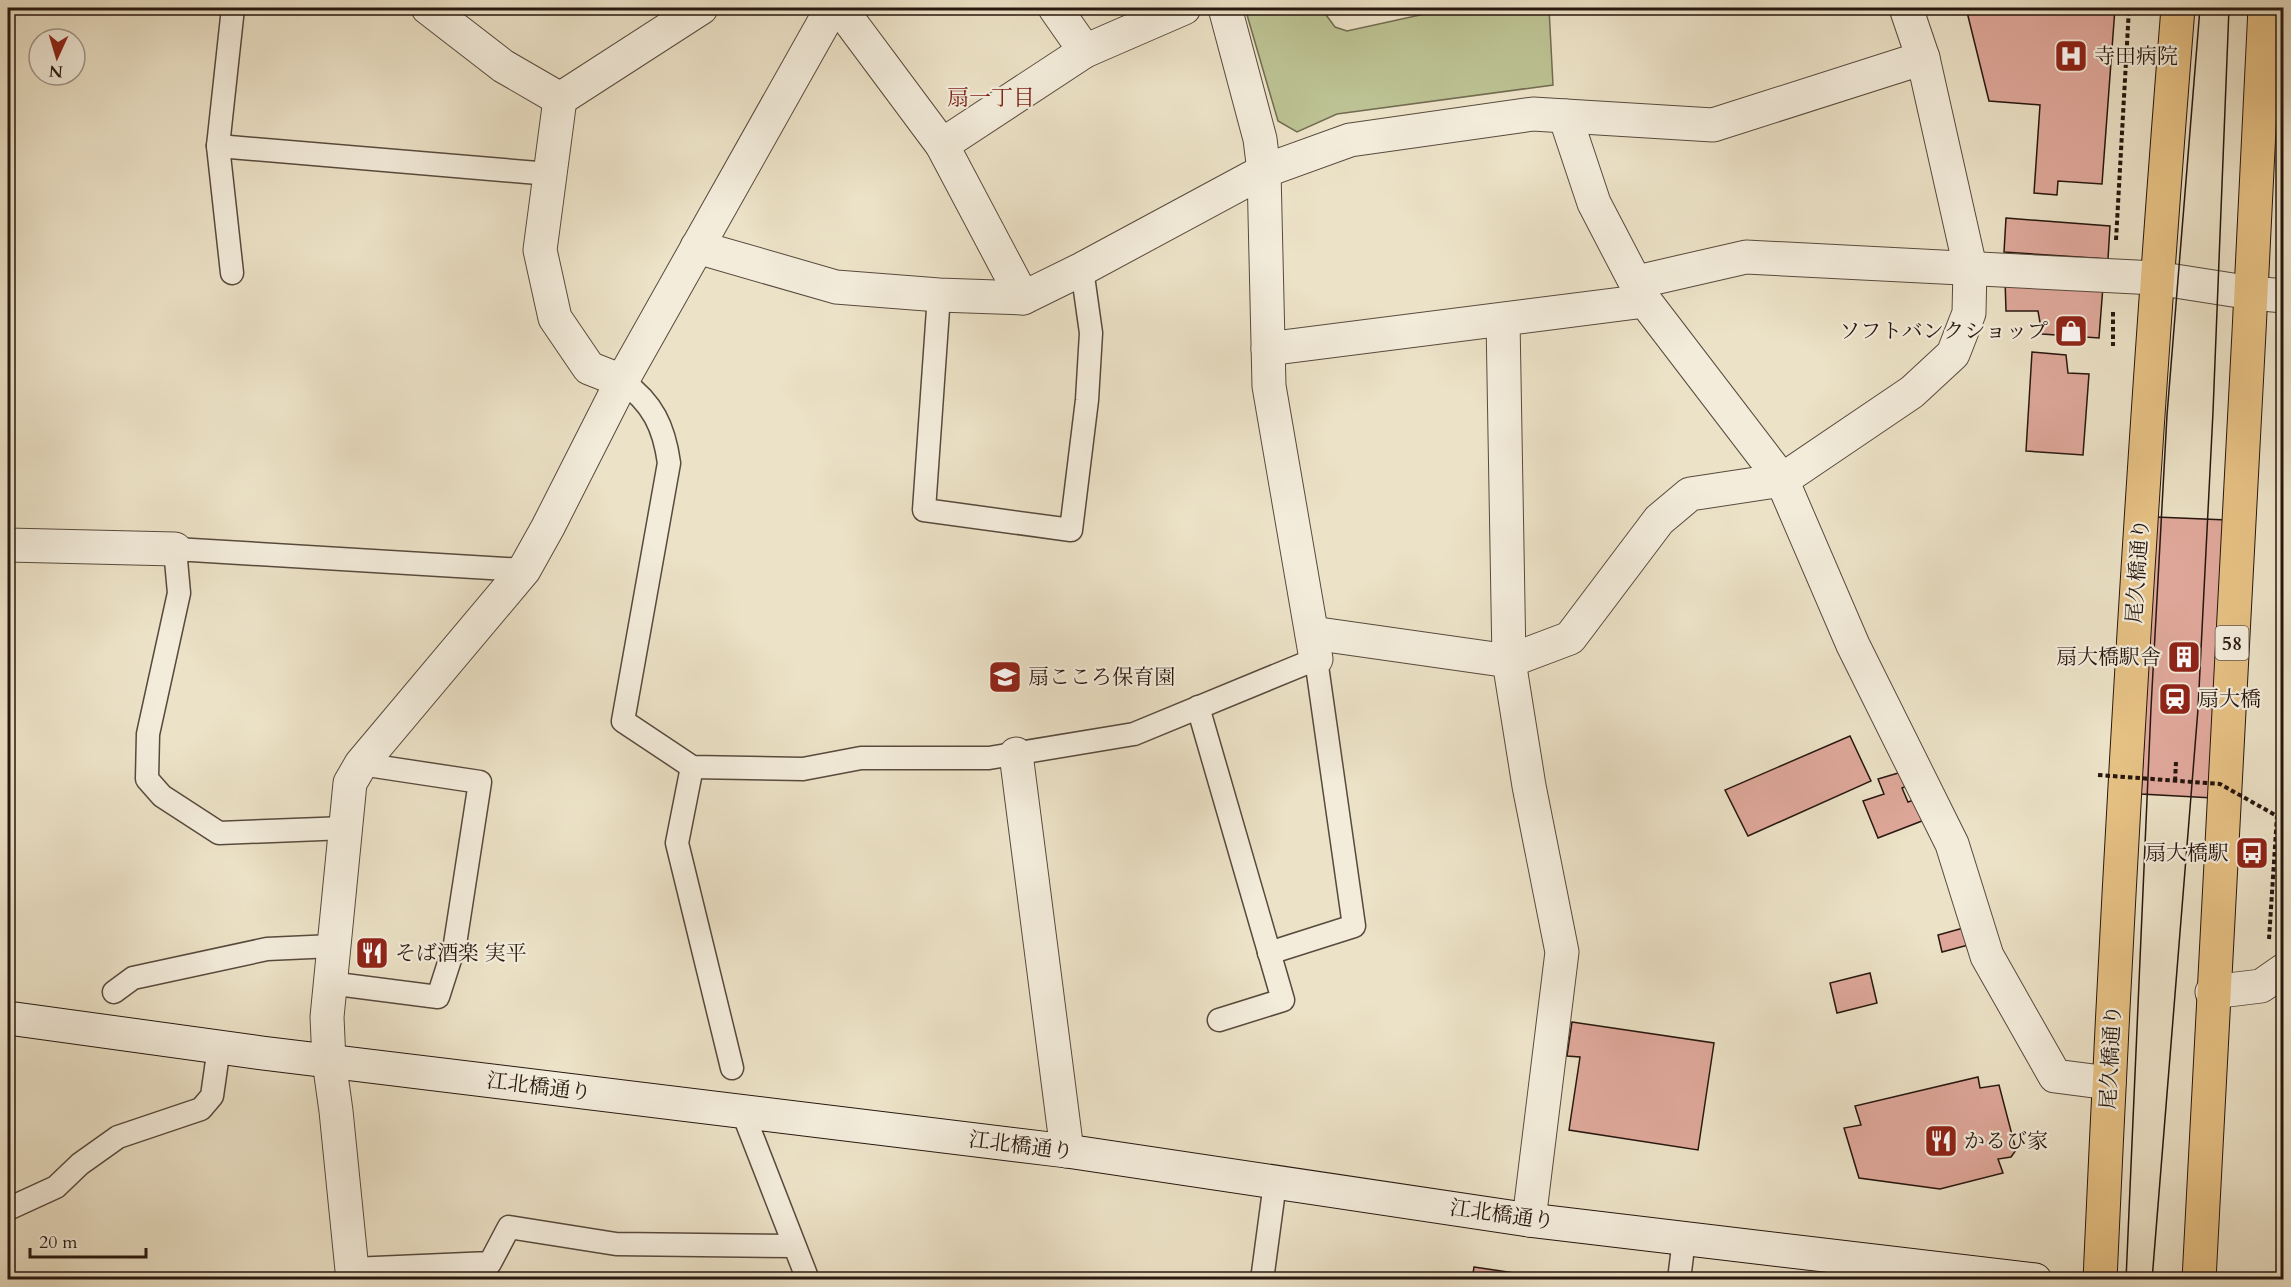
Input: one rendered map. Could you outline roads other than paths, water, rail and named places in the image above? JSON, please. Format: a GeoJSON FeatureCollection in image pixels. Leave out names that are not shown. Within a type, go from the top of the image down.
{"type":"FeatureCollection","features":[{"type":"Feature","properties":{"kind":"main road","name":"尾久橋通り"},"geometry":{"type":"LineString","coordinates":[[2100,1280],[2126,767],[2156,278],[2178,8]]}},
{"type":"Feature","properties":{"kind":"main road","name":"58"},"geometry":{"type":"LineString","coordinates":[[2199,1280],[2212,992],[2268,295],[2265,8]]}},
{"type":"Feature","properties":{"kind":"street"},"geometry":{"type":"LineString","coordinates":[[428,8],[503,66],[560,99]]}},
{"type":"Feature","properties":{"kind":"street"},"geometry":{"type":"LineString","coordinates":[[622,381],[589,368],[555,318],[540,250],[560,99],[701,8]]}},
{"type":"Feature","properties":{"kind":"street"},"geometry":{"type":"LineString","coordinates":[[353,1274],[329,1061],[327,1017],[350,783],[361,764],[524,570],[622,381],[832,8]]}},
{"type":"Feature","properties":{"kind":"street"},"geometry":{"type":"LineString","coordinates":[[840,8],[942,145],[1023,298]]}},
{"type":"Feature","properties":{"kind":"street"},"geometry":{"type":"LineString","coordinates":[[1055,8],[1085,51]]}},
{"type":"Feature","properties":{"kind":"street"},"geometry":{"type":"LineString","coordinates":[[942,145],[1085,51],[1184,8]]}},
{"type":"Feature","properties":{"kind":"street"},"geometry":{"type":"LineString","coordinates":[[1225,8],[1260,139],[1263,171],[1269,386],[1314,646],[1509,661],[1570,638],[1659,520],[1690,494],[1782,480],[1912,392],[1953,354],[1969,312],[1970,267],[1923,58],[1906,8]]}},
{"type":"Feature","properties":{"kind":"street"},"geometry":{"type":"LineString","coordinates":[[697,247],[836,287],[939,295],[1023,298],[1082,269],[1263,171],[1350,140],[1533,114],[1713,125],[1923,58]]}},
{"type":"Feature","properties":{"kind":"street"},"geometry":{"type":"LineString","coordinates":[[1565,116],[1594,203],[1641,292],[1782,480],[1853,645],[1952,844],[1987,956],[2055,1076],[2109,1083]]}},
{"type":"Feature","properties":{"kind":"street"},"geometry":{"type":"LineString","coordinates":[[1268,349],[1503,320],[1641,292],[1746,256],[2156,278],[2268,295]]}},
{"type":"Feature","properties":{"kind":"street"},"geometry":{"type":"LineString","coordinates":[[1503,320],[1509,661],[1529,786],[1562,952],[1529,1220]]}},
{"type":"Feature","properties":{"kind":"street"},"geometry":{"type":"LineString","coordinates":[[8,545],[175,549]]}},
{"type":"Feature","properties":{"kind":"street"},"geometry":{"type":"LineString","coordinates":[[1016,754],[1067,1151]]}},
{"type":"Feature","properties":{"kind":"street"},"geometry":{"type":"LineString","coordinates":[[2212,992],[2261,986],[2276,959]]}},
{"type":"Feature","properties":{"kind":"street","name":"江北橋通り"},"geometry":{"type":"LineString","coordinates":[[8,1018],[743,1113],[1067,1151],[1529,1220],[1970,1276],[2035,1280]]}},
{"type":"Feature","properties":{"kind":"lane"},"geometry":{"type":"LineString","coordinates":[[232,273],[218,146],[233,8]]}},
{"type":"Feature","properties":{"kind":"lane"},"geometry":{"type":"LineString","coordinates":[[218,146],[550,174]]}},
{"type":"Feature","properties":{"kind":"lane"},"geometry":{"type":"LineString","coordinates":[[939,295],[924,510],[1071,530],[1087,400],[1091,333],[1082,269]]}},
{"type":"Feature","properties":{"kind":"lane"},"geometry":{"type":"LineString","coordinates":[[622,381],[637,392],[655,414],[666,440],[669,463],[623,721],[692,767],[803,769],[861,758],[989,758],[1134,734],[1198,707],[1314,646],[1354,926],[1269,953]]}},
{"type":"Feature","properties":{"kind":"lane"},"geometry":{"type":"LineString","coordinates":[[346,828],[219,832],[162,796],[147,779],[148,734],[179,592],[175,549],[524,570]]}},
{"type":"Feature","properties":{"kind":"lane"},"geometry":{"type":"LineString","coordinates":[[1198,707],[1283,1000],[1219,1020]]}},
{"type":"Feature","properties":{"kind":"lane"},"geometry":{"type":"LineString","coordinates":[[329,983],[438,996],[455,944],[480,782],[361,764]]}},
{"type":"Feature","properties":{"kind":"lane"},"geometry":{"type":"LineString","coordinates":[[692,767],[677,843],[732,1068]]}},
{"type":"Feature","properties":{"kind":"lane"},"geometry":{"type":"LineString","coordinates":[[114,992],[133,978],[267,949],[333,946]]}},
{"type":"Feature","properties":{"kind":"lane"},"geometry":{"type":"LineString","coordinates":[[8,1209],[56,1186],[80,1164],[118,1137],[201,1109],[212,1095],[219,1047]]}},
{"type":"Feature","properties":{"kind":"lane"},"geometry":{"type":"LineString","coordinates":[[743,1113],[808,1280]]}},
{"type":"Feature","properties":{"kind":"lane"},"geometry":{"type":"LineString","coordinates":[[1262,1280],[1275,1183]]}},
{"type":"Feature","properties":{"kind":"lane"},"geometry":{"type":"LineString","coordinates":[[353,1274],[490,1263],[509,1227],[616,1244],[794,1246]]}},
{"type":"Feature","properties":{"kind":"lane"},"geometry":{"type":"LineString","coordinates":[[1679,1280],[1684,1239]]}},
{"type":"Feature","properties":{"kind":"tram line"},"geometry":{"type":"LineString","coordinates":[[2126,1280],[2151,708],[2167,415],[2200,8]]}},
{"type":"Feature","properties":{"kind":"tram line"},"geometry":{"type":"LineString","coordinates":[[2152,1280],[2198,709],[2213,412],[2229,8]]}},
{"type":"Feature","properties":{"kind":"place","name":"寺田病院"},"geometry":{"type":"Point","coordinates":[2071,56]}},
{"type":"Feature","properties":{"kind":"place","name":"ソフトバンクショップ"},"geometry":{"type":"Point","coordinates":[2071,331]}},
{"type":"Feature","properties":{"kind":"place","name":"扇大橋駅舎"},"geometry":{"type":"Point","coordinates":[2184,657]}},
{"type":"Feature","properties":{"kind":"place","name":"扇こころ保育園"},"geometry":{"type":"Point","coordinates":[1005,677]}},
{"type":"Feature","properties":{"kind":"place","name":"扇大橋"},"geometry":{"type":"Point","coordinates":[2175,699]}},
{"type":"Feature","properties":{"kind":"place","name":"扇大橋駅"},"geometry":{"type":"Point","coordinates":[2252,853]}},
{"type":"Feature","properties":{"kind":"place","name":"そば酒楽 実平"},"geometry":{"type":"Point","coordinates":[372,953]}},
{"type":"Feature","properties":{"kind":"place","name":"かるび家"},"geometry":{"type":"Point","coordinates":[1941,1141]}},
{"type":"Feature","properties":{"kind":"district","name":"扇一丁目"},"geometry":{"type":"Point","coordinates":[991,98]}}]}
